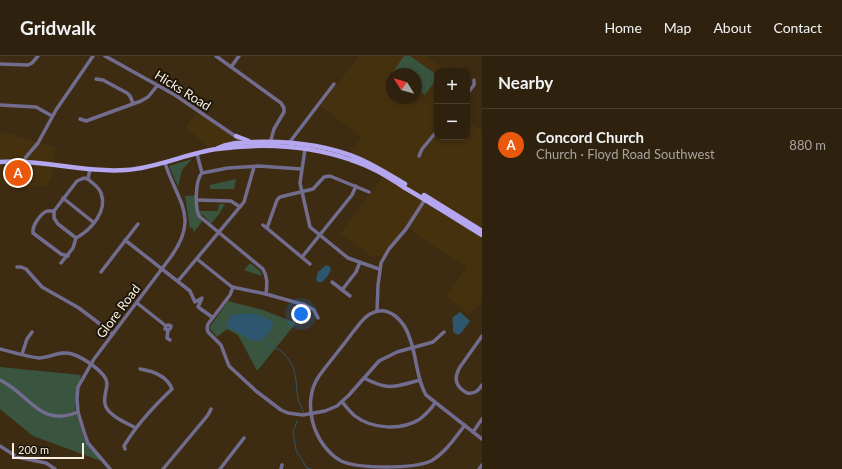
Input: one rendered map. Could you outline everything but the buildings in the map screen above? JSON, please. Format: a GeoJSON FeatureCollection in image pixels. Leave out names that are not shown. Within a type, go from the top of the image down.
{"type":"FeatureCollection","features":[{"type":"Feature","properties":{"kind":"main road"},"geometry":{"type":"LineString","coordinates":[[236,136],[246,140],[340,156],[362,164],[426,198],[482,231]]}},
{"type":"Feature","properties":{"kind":"main road"},"geometry":{"type":"LineString","coordinates":[[0,162],[24,161],[90,169],[121,170],[165,163],[215,149],[259,142]]}},
{"type":"Feature","properties":{"kind":"main road"},"geometry":{"type":"LineString","coordinates":[[215,149],[231,143],[289,143],[323,148],[357,158],[380,169],[482,235]]}},
{"type":"Feature","properties":{"kind":"street"},"geometry":{"type":"LineString","coordinates":[[0,64],[28,65],[38,56]]}},
{"type":"Feature","properties":{"kind":"street"},"geometry":{"type":"LineString","coordinates":[[24,161],[38,143],[52,116],[93,56]]}},
{"type":"Feature","properties":{"kind":"street","name":"Hicks Road"},"geometry":{"type":"LineString","coordinates":[[105,56],[182,100],[246,144]]}},
{"type":"Feature","properties":{"kind":"street"},"geometry":{"type":"LineString","coordinates":[[216,56],[281,103],[284,108],[284,112],[274,129],[270,144]]}},
{"type":"Feature","properties":{"kind":"street"},"geometry":{"type":"LineString","coordinates":[[231,67],[239,56]]}},
{"type":"Feature","properties":{"kind":"street"},"geometry":{"type":"LineString","coordinates":[[96,79],[103,80],[126,93],[130,96],[133,103]]}},
{"type":"Feature","properties":{"kind":"street"},"geometry":{"type":"LineString","coordinates":[[470,90],[474,85],[474,80]]}},
{"type":"Feature","properties":{"kind":"street"},"geometry":{"type":"LineString","coordinates":[[289,143],[334,84]]}},
{"type":"Feature","properties":{"kind":"street"},"geometry":{"type":"LineString","coordinates":[[80,120],[86,121],[145,99],[155,85]]}},
{"type":"Feature","properties":{"kind":"street"},"geometry":{"type":"LineString","coordinates":[[0,105],[36,107],[52,116]]}},
{"type":"Feature","properties":{"kind":"street"},"geometry":{"type":"LineString","coordinates":[[228,131],[235,139],[231,143]]}},
{"type":"Feature","properties":{"kind":"street"},"geometry":{"type":"LineString","coordinates":[[419,156],[422,149],[434,135]]}},
{"type":"Feature","properties":{"kind":"street"},"geometry":{"type":"LineString","coordinates":[[305,149],[300,183],[310,227],[348,258],[379,269]]}},
{"type":"Feature","properties":{"kind":"street"},"geometry":{"type":"LineString","coordinates":[[197,154],[202,173]]}},
{"type":"Feature","properties":{"kind":"street","name":"Glore Road"},"geometry":{"type":"LineString","coordinates":[[110,469],[88,442],[84,432],[78,412],[78,387],[91,365],[113,334],[178,247],[185,228],[185,219],[181,200],[165,163]]}},
{"type":"Feature","properties":{"kind":"street"},"geometry":{"type":"LineString","coordinates":[[266,294],[268,281],[267,275],[263,269],[199,216],[197,210],[198,178],[202,173],[230,168],[254,168],[259,166],[302,169]]}},
{"type":"Feature","properties":{"kind":"street"},"geometry":{"type":"LineString","coordinates":[[178,281],[244,202],[254,168]]}},
{"type":"Feature","properties":{"kind":"street"},"geometry":{"type":"LineString","coordinates":[[88,180],[90,169]]}},
{"type":"Feature","properties":{"kind":"street"},"geometry":{"type":"LineString","coordinates":[[310,264],[265,226],[277,200],[280,197],[312,189],[324,177],[330,176],[369,192]]}},
{"type":"Feature","properties":{"kind":"street"},"geometry":{"type":"LineString","coordinates":[[62,263],[73,248],[76,238],[84,233],[100,215],[103,205],[101,192],[84,178],[77,180],[54,212],[54,218],[58,224],[76,238]]}},
{"type":"Feature","properties":{"kind":"street"},"geometry":{"type":"LineString","coordinates":[[302,257],[352,195],[356,186]]}},
{"type":"Feature","properties":{"kind":"street"},"geometry":{"type":"LineString","coordinates":[[64,198],[93,222]]}},
{"type":"Feature","properties":{"kind":"street"},"geometry":{"type":"LineString","coordinates":[[377,311],[379,269],[389,249],[406,229],[426,198]]}},
{"type":"Feature","properties":{"kind":"street"},"geometry":{"type":"LineString","coordinates":[[197,200],[231,201],[240,207]]}},
{"type":"Feature","properties":{"kind":"street"},"geometry":{"type":"LineString","coordinates":[[54,212],[47,212],[43,214],[34,225],[34,233],[61,254],[68,256]]}},
{"type":"Feature","properties":{"kind":"street"},"geometry":{"type":"LineString","coordinates":[[101,272],[138,224]]}},
{"type":"Feature","properties":{"kind":"street"},"geometry":{"type":"LineString","coordinates":[[125,240],[190,291],[195,302],[202,298],[198,307],[212,317]]}},
{"type":"Feature","properties":{"kind":"street"},"geometry":{"type":"LineString","coordinates":[[196,259],[233,287],[305,304],[314,310],[318,318]]}},
{"type":"Feature","properties":{"kind":"street"},"geometry":{"type":"LineString","coordinates":[[342,290],[356,272],[360,262]]}},
{"type":"Feature","properties":{"kind":"street"},"geometry":{"type":"LineString","coordinates":[[17,266],[26,269],[42,287],[79,308],[113,334]]}},
{"type":"Feature","properties":{"kind":"street"},"geometry":{"type":"LineString","coordinates":[[332,282],[350,296]]}},
{"type":"Feature","properties":{"kind":"street"},"geometry":{"type":"LineString","coordinates":[[233,287],[230,295],[212,317],[208,324],[207,330],[221,344],[229,366],[256,391],[288,413],[303,416],[332,408],[342,402],[375,364],[388,355],[433,342],[444,332]]}},
{"type":"Feature","properties":{"kind":"street"},"geometry":{"type":"LineString","coordinates":[[137,303],[166,326],[165,329],[168,330],[166,336],[170,340]]}},
{"type":"Feature","properties":{"kind":"street"},"geometry":{"type":"LineString","coordinates":[[465,426],[440,455],[423,465],[402,468],[369,468],[349,465],[334,456],[320,439],[313,423],[312,392],[315,381],[366,317],[377,311],[388,312],[398,318],[407,330],[413,348],[420,380],[426,395],[482,439]]}},
{"type":"Feature","properties":{"kind":"street"},"geometry":{"type":"LineString","coordinates":[[22,354],[27,339],[32,332]]}},
{"type":"Feature","properties":{"kind":"street"},"geometry":{"type":"LineString","coordinates":[[482,336],[457,372],[456,380],[458,386],[467,393],[474,393],[482,385]]}},
{"type":"Feature","properties":{"kind":"street"},"geometry":{"type":"LineString","coordinates":[[0,349],[40,358],[64,353],[69,353],[80,357],[99,370],[106,379],[105,399],[107,408],[112,414],[136,428]]}},
{"type":"Feature","properties":{"kind":"street"},"geometry":{"type":"LineString","coordinates":[[140,369],[158,374],[172,388]]}},
{"type":"Feature","properties":{"kind":"street"},"geometry":{"type":"LineString","coordinates":[[364,378],[386,387],[394,387],[420,380]]}},
{"type":"Feature","properties":{"kind":"street"},"geometry":{"type":"LineString","coordinates":[[0,380],[48,415],[57,417],[72,415],[78,412]]}},
{"type":"Feature","properties":{"kind":"street"},"geometry":{"type":"LineString","coordinates":[[125,449],[124,446],[153,407],[172,388],[178,387]]}},
{"type":"Feature","properties":{"kind":"street"},"geometry":{"type":"LineString","coordinates":[[342,402],[350,411],[362,420],[378,425],[392,427],[403,425],[419,419],[435,403]]}},
{"type":"Feature","properties":{"kind":"street"},"geometry":{"type":"LineString","coordinates":[[163,469],[208,415],[211,409]]}},
{"type":"Feature","properties":{"kind":"street"},"geometry":{"type":"LineString","coordinates":[[473,432],[482,419]]}},
{"type":"Feature","properties":{"kind":"street"},"geometry":{"type":"LineString","coordinates":[[220,469],[244,438]]}},
{"type":"Feature","properties":{"kind":"street"},"geometry":{"type":"LineString","coordinates":[[0,446],[17,458],[46,463],[55,469]]}},
{"type":"Feature","properties":{"kind":"street"},"geometry":{"type":"LineString","coordinates":[[479,469],[482,465]]}},
{"type":"Feature","properties":{"kind":"shaded area"},"geometry":{"type":"Polygon","coordinates":[[[359,56],[426,56],[442,68],[434,68],[434,140],[470,140],[470,122],[482,130],[482,302],[469,314],[446,296],[467,266],[439,250],[408,228],[385,255],[373,257],[340,234],[386,173],[350,154],[361,137],[321,106],[359,56]]]}},
{"type":"Feature","properties":{"kind":"shaded area"},"geometry":{"type":"Polygon","coordinates":[[[199,110],[244,144],[211,150],[186,127],[199,110]]]}},
{"type":"Feature","properties":{"kind":"shaded area"},"geometry":{"type":"Polygon","coordinates":[[[0,131],[56,148],[51,179],[45,186],[8,189],[0,182],[0,131]]]}},
{"type":"Feature","properties":{"kind":"green space"},"geometry":{"type":"Polygon","coordinates":[[[404,56],[410,56],[434,73],[434,82],[425,95],[422,93],[422,68],[396,68],[404,56]]]}},
{"type":"Feature","properties":{"kind":"green space"},"geometry":{"type":"Polygon","coordinates":[[[192,159],[182,170],[178,187],[169,166],[192,159]]]}},
{"type":"Feature","properties":{"kind":"green space"},"geometry":{"type":"Polygon","coordinates":[[[236,179],[234,189],[210,189],[210,185],[236,179]]]}},
{"type":"Feature","properties":{"kind":"green space"},"geometry":{"type":"Polygon","coordinates":[[[197,195],[200,217],[203,220],[194,232],[192,227],[190,229],[185,196],[197,195]]]}},
{"type":"Feature","properties":{"kind":"green space"},"geometry":{"type":"Polygon","coordinates":[[[219,204],[225,204],[211,224],[203,215],[201,216],[199,211],[218,211],[219,204]]]}},
{"type":"Feature","properties":{"kind":"green space"},"geometry":{"type":"Polygon","coordinates":[[[250,263],[260,271],[262,276],[244,270],[250,263]]]}},
{"type":"Feature","properties":{"kind":"green space"},"geometry":{"type":"Polygon","coordinates":[[[228,301],[263,310],[296,323],[257,371],[238,335],[227,329],[217,337],[209,328],[228,301]]]}},
{"type":"Feature","properties":{"kind":"green space"},"geometry":{"type":"Polygon","coordinates":[[[0,367],[81,375],[75,409],[83,436],[101,461],[33,436],[0,409],[0,367]]]}},
{"type":"Feature","properties":{"kind":"water"},"geometry":{"type":"Polygon","coordinates":[[[326,265],[330,267],[331,270],[322,282],[318,282],[316,279],[318,272],[326,265]]]}},
{"type":"Feature","properties":{"kind":"water"},"geometry":{"type":"Polygon","coordinates":[[[460,312],[470,321],[458,335],[453,332],[453,319],[454,316],[460,312]]]}},
{"type":"Feature","properties":{"kind":"water"},"geometry":{"type":"Polygon","coordinates":[[[245,313],[260,316],[273,323],[270,331],[261,340],[251,340],[228,328],[227,326],[230,316],[245,313]]]}},
{"type":"Feature","properties":{"kind":"waterway"},"geometry":{"type":"LineString","coordinates":[[262,340],[283,352],[292,365],[298,399],[304,413]]}},
{"type":"Feature","properties":{"kind":"waterway"},"geometry":{"type":"LineString","coordinates":[[297,421],[293,432],[296,450],[307,468],[311,469]]}},
{"type":"Feature","properties":{"kind":"place","name":"Concord Church"},"geometry":{"type":"Point","coordinates":[18,173]}}]}
